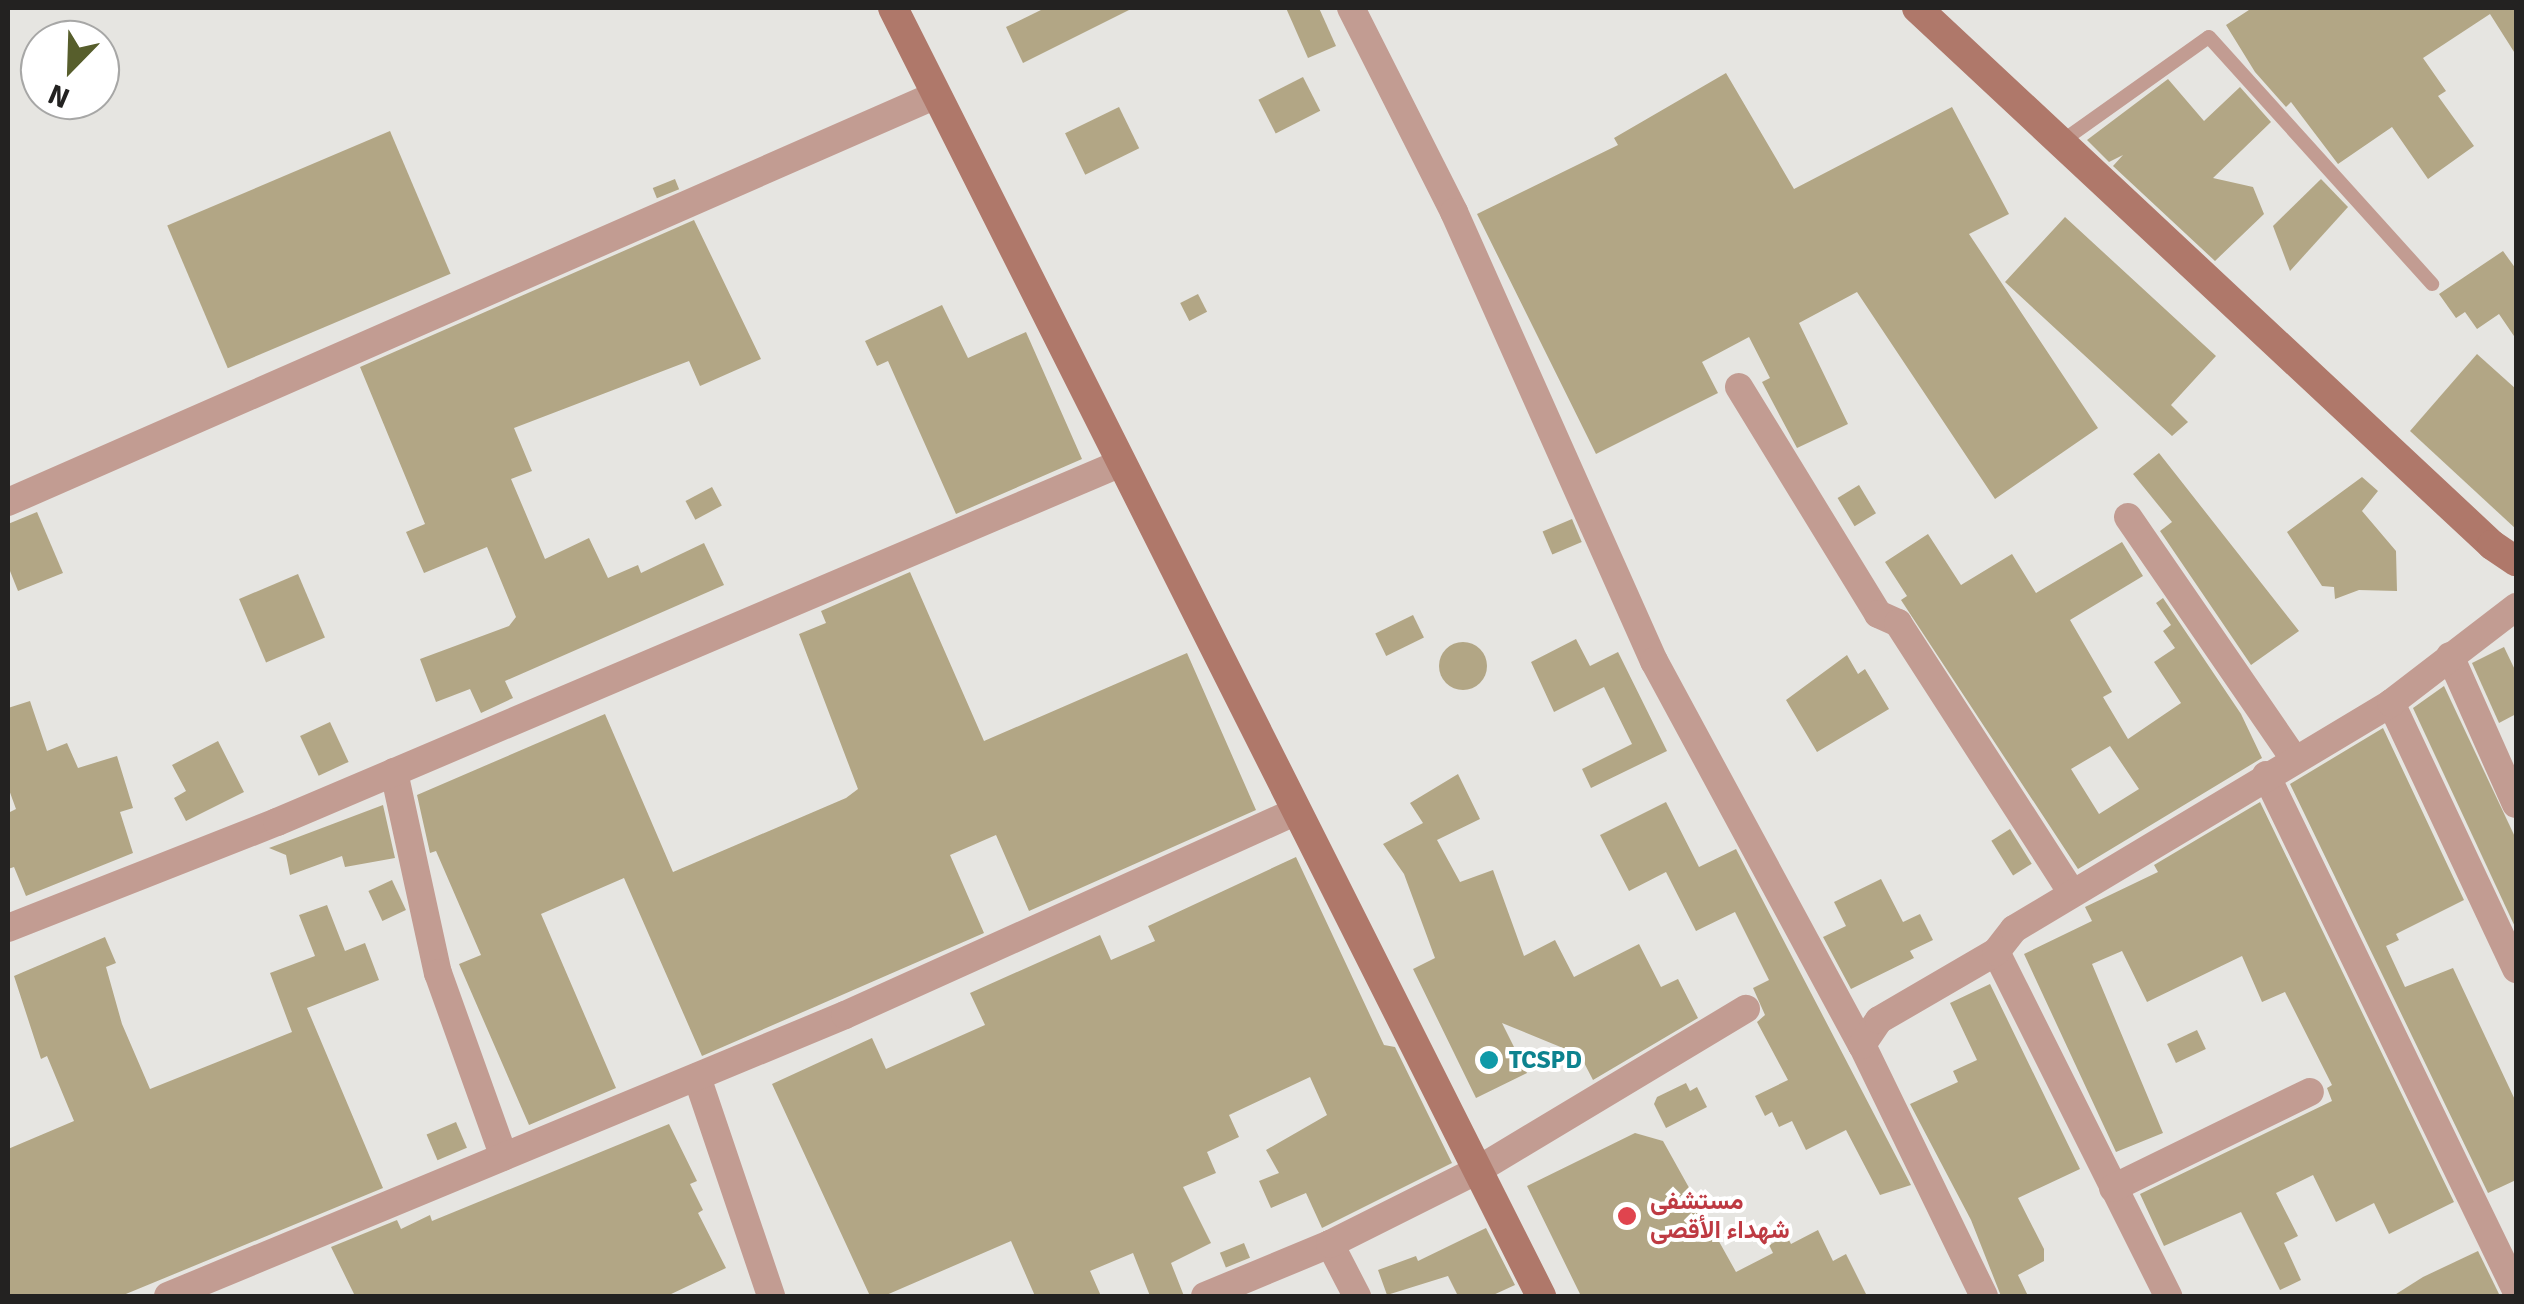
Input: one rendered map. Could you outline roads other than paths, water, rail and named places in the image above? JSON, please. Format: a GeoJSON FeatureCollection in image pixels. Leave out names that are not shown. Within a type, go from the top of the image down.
{"type":"FeatureCollection","features":[{"type":"Feature","properties":{"kind":"street"},"geometry":{"type":"LineString","coordinates":[[892,8],[1541,1296]]}},
{"type":"Feature","properties":{"kind":"street"},"geometry":{"type":"LineString","coordinates":[[1352,8],[1454,212],[1654,661],[1862,1045],[1984,1296]]}},
{"type":"Feature","properties":{"kind":"street"},"geometry":{"type":"LineString","coordinates":[[1917,8],[2492,545],[2516,561]]}},
{"type":"Feature","properties":{"kind":"street"},"geometry":{"type":"LineString","coordinates":[[8,502],[936,95]]}},
{"type":"Feature","properties":{"kind":"street"},"geometry":{"type":"LineString","coordinates":[[1738,387],[1878,614],[1898,623],[2072,894]]}},
{"type":"Feature","properties":{"kind":"street"},"geometry":{"type":"LineString","coordinates":[[8,928],[394,772],[1121,463]]}},
{"type":"Feature","properties":{"kind":"street"},"geometry":{"type":"LineString","coordinates":[[2128,518],[2293,757]]}},
{"type":"Feature","properties":{"kind":"street"},"geometry":{"type":"LineString","coordinates":[[1862,1045],[1879,1020],[1996,952],[2014,929],[2293,757],[2391,702],[2516,607]]}},
{"type":"Feature","properties":{"kind":"street"},"geometry":{"type":"LineString","coordinates":[[2450,656],[2516,804]]}},
{"type":"Feature","properties":{"kind":"street"},"geometry":{"type":"LineString","coordinates":[[2391,702],[2516,969]]}},
{"type":"Feature","properties":{"kind":"street"},"geometry":{"type":"LineString","coordinates":[[394,772],[438,973],[504,1157]]}},
{"type":"Feature","properties":{"kind":"street"},"geometry":{"type":"LineString","coordinates":[[2266,775],[2516,1290]]}},
{"type":"Feature","properties":{"kind":"street"},"geometry":{"type":"LineString","coordinates":[[168,1296],[696,1077],[1296,811]]}},
{"type":"Feature","properties":{"kind":"street"},"geometry":{"type":"LineString","coordinates":[[1996,952],[2168,1296]]}},
{"type":"Feature","properties":{"kind":"street"},"geometry":{"type":"LineString","coordinates":[[1219,1294],[1476,1171],[1746,1009]]}},
{"type":"Feature","properties":{"kind":"street"},"geometry":{"type":"LineString","coordinates":[[696,1077],[771,1296]]}},
{"type":"Feature","properties":{"kind":"street"},"geometry":{"type":"LineString","coordinates":[[2113,1188],[2310,1092]]}},
{"type":"Feature","properties":{"kind":"street"},"geometry":{"type":"LineString","coordinates":[[1330,1244],[1357,1296]]}},
{"type":"Feature","properties":{"kind":"lane"},"geometry":{"type":"LineString","coordinates":[[2061,142],[2209,37],[2432,284]]}},
{"type":"Feature","properties":{"kind":"place","name":"TCSPD"},"geometry":{"type":"Point","coordinates":[1489,1060]}},
{"type":"Feature","properties":{"kind":"place","name":"مستشفى شهداء الأقصى"},"geometry":{"type":"Point","coordinates":[1627,1216]}}]}
